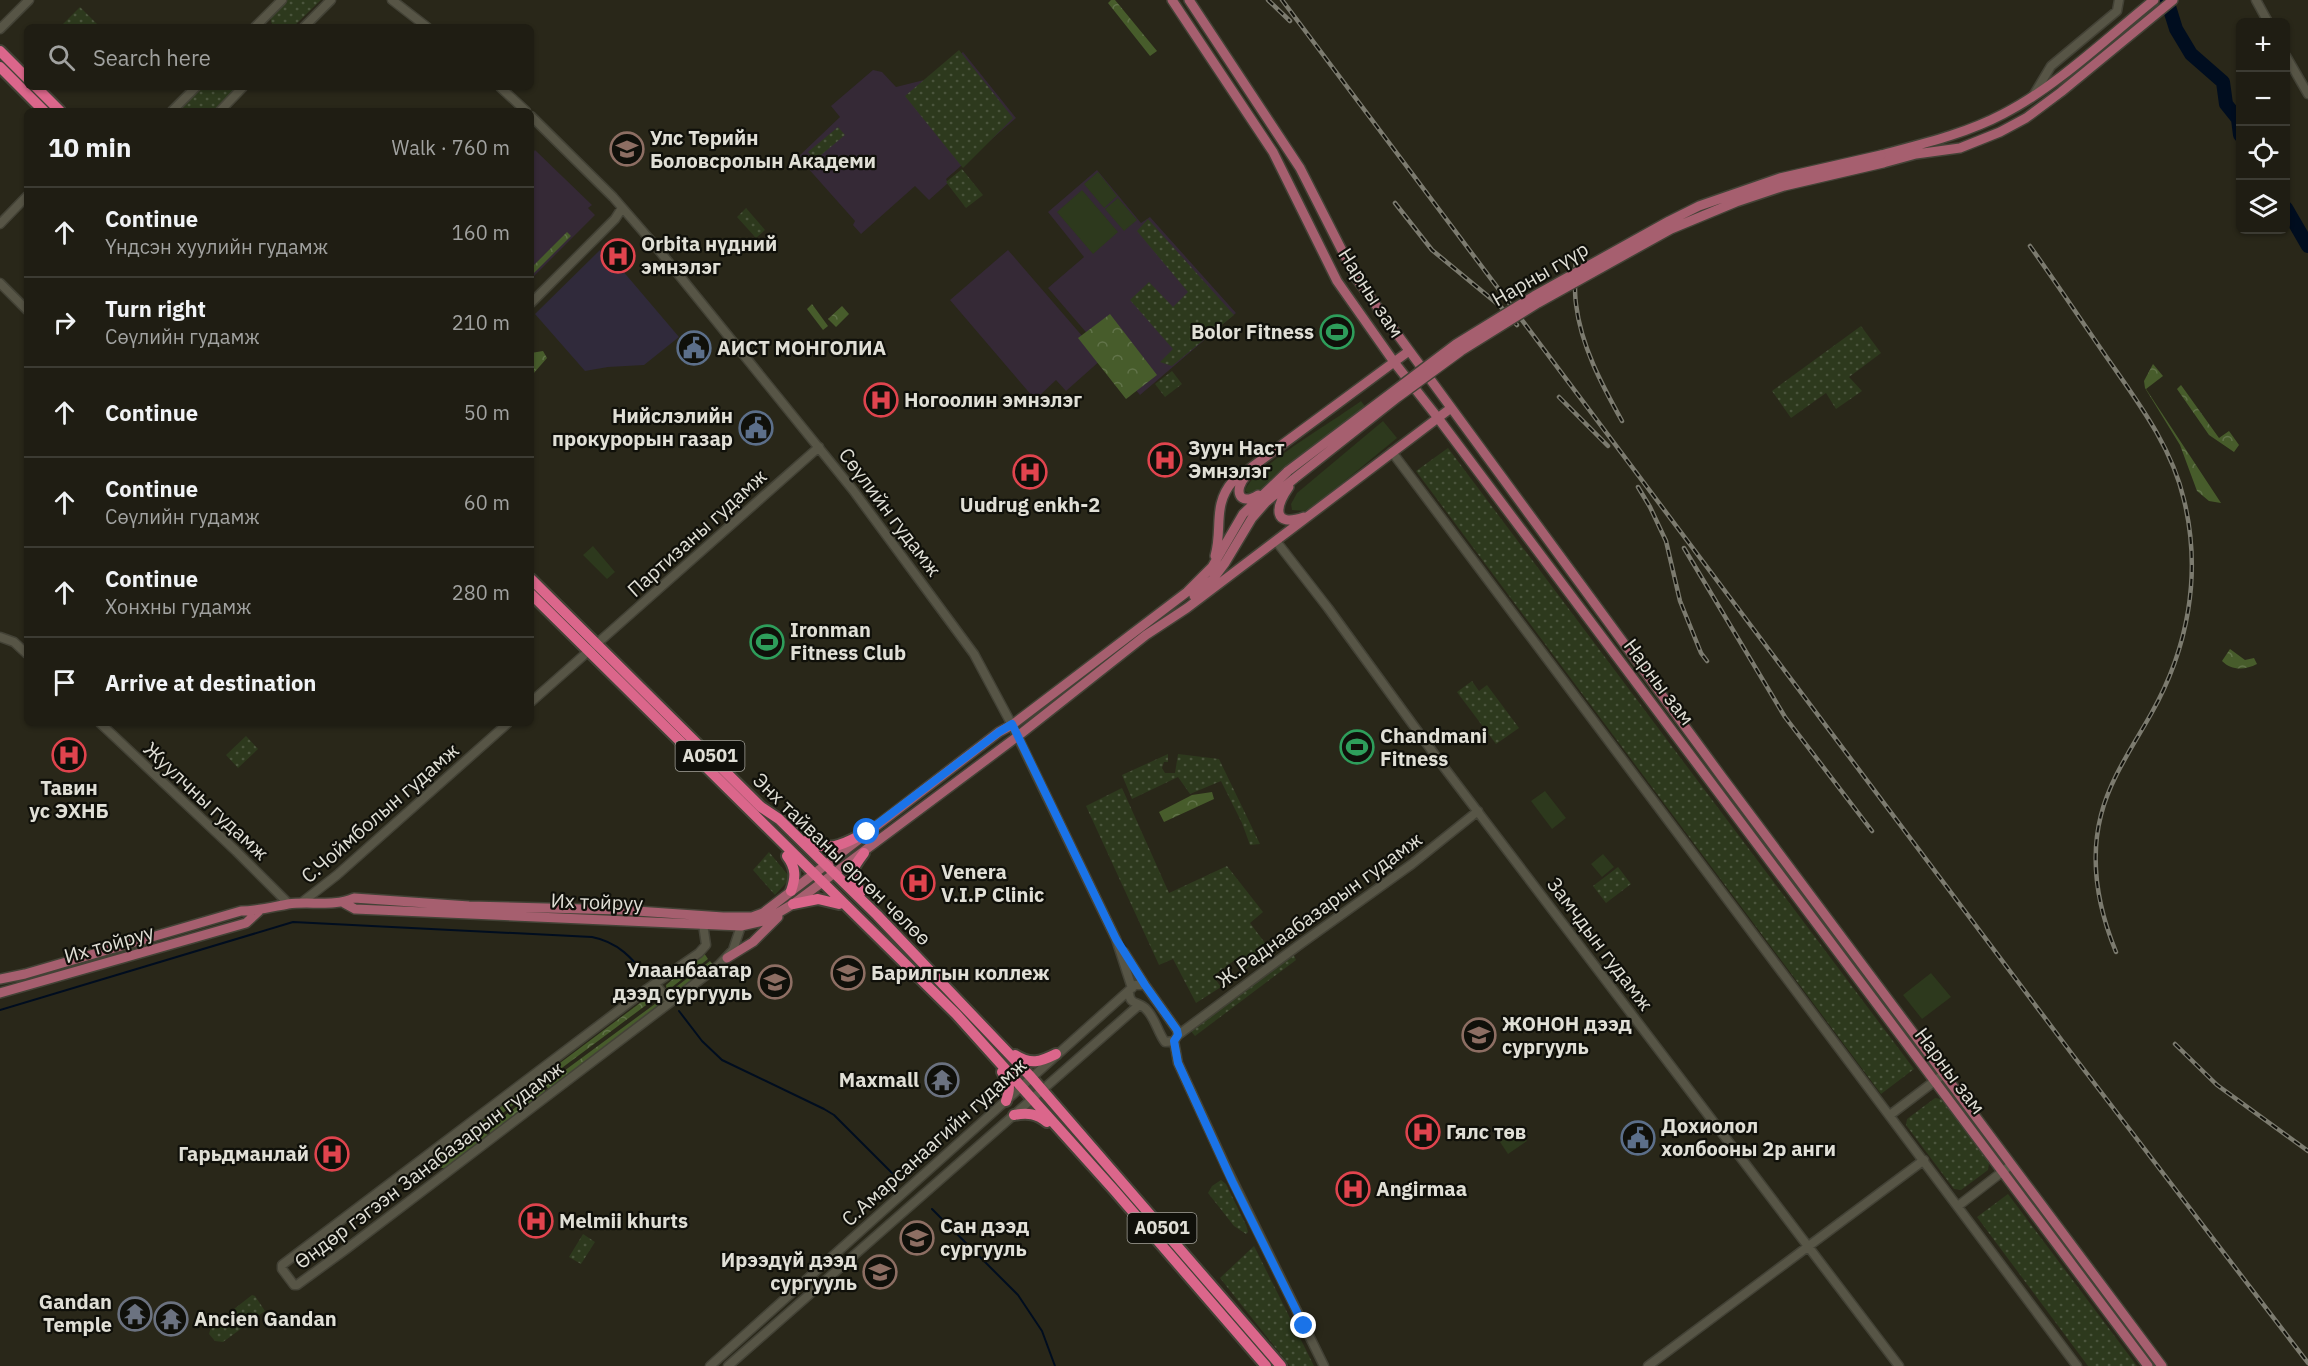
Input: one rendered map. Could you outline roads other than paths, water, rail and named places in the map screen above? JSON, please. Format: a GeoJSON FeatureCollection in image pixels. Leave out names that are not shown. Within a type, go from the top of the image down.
{"type":"FeatureCollection","features":[{"type":"Feature","properties":{"kind":"highway"},"geometry":{"type":"LineString","coordinates":[[0,51],[24,75]]}},
{"type":"Feature","properties":{"kind":"highway"},"geometry":{"type":"LineString","coordinates":[[0,67],[41,108]]}},
{"type":"Feature","properties":{"kind":"highway"},"geometry":{"type":"LineString","coordinates":[[39,90],[57,108]]}},
{"type":"Feature","properties":{"kind":"highway","name":"Энх тайваны өргөн чөлөө"},"geometry":{"type":"LineString","coordinates":[[534,582],[755,816],[956,1014],[1120,1197],[1266,1366]]}},
{"type":"Feature","properties":{"kind":"highway","name":"Энх тайваны өргөн чөлөө"},"geometry":{"type":"LineString","coordinates":[[534,597],[593,647],[761,807],[770,812],[826,864],[877,915],[1007,1050],[1281,1366]]}},
{"type":"Feature","properties":{"kind":"highway"},"geometry":{"type":"LineString","coordinates":[[755,816],[794,865],[795,874],[791,891]]}},
{"type":"Feature","properties":{"kind":"highway"},"geometry":{"type":"LineString","coordinates":[[797,837],[818,846],[832,848],[867,832]]}},
{"type":"Feature","properties":{"kind":"highway"},"geometry":{"type":"LineString","coordinates":[[864,853],[854,866],[852,876],[877,915]]}},
{"type":"Feature","properties":{"kind":"highway"},"geometry":{"type":"LineString","coordinates":[[793,904],[818,899],[844,906]]}},
{"type":"Feature","properties":{"kind":"highway"},"geometry":{"type":"LineString","coordinates":[[979,1041],[1007,1078],[1009,1092],[1005,1101]]}},
{"type":"Feature","properties":{"kind":"highway"},"geometry":{"type":"LineString","coordinates":[[1007,1050],[1022,1059],[1036,1062],[1056,1054]]}},
{"type":"Feature","properties":{"kind":"highway"},"geometry":{"type":"LineString","coordinates":[[1014,1115],[1030,1113],[1039,1116],[1059,1131]]}},
{"type":"Feature","properties":{"kind":"main road","name":"Нарны зам"},"geometry":{"type":"LineString","coordinates":[[1172,0],[1274,152],[1337,281],[1394,362],[1935,1081],[2007,1168],[2162,1366]]}},
{"type":"Feature","properties":{"kind":"main road","name":"Нарны зам"},"geometry":{"type":"LineString","coordinates":[[1189,0],[1300,168],[1356,278],[1943,1074],[2148,1366]]}},
{"type":"Feature","properties":{"kind":"main road","name":"Нарны гүүр"},"geometry":{"type":"LineString","coordinates":[[1012,724],[1187,592],[1212,567],[1243,514],[1269,487],[1291,475],[1461,351],[1538,303],[1671,230],[1736,202],[1882,159],[1991,120],[2033,96],[2154,0]]}},
{"type":"Feature","properties":{"kind":"main road","name":"Нарны гүүр"},"geometry":{"type":"LineString","coordinates":[[1882,159],[1960,147],[2000,132],[2026,118],[2173,0]]}},
{"type":"Feature","properties":{"kind":"main road"},"geometry":{"type":"LineString","coordinates":[[1197,36],[1221,61],[1224,58],[1222,49]]}},
{"type":"Feature","properties":{"kind":"main road"},"geometry":{"type":"LineString","coordinates":[[1212,567],[1219,541],[1219,507],[1224,491],[1233,481],[1409,351]]}},
{"type":"Feature","properties":{"kind":"main road"},"geometry":{"type":"LineString","coordinates":[[1173,616],[1187,608],[1451,408]]}},
{"type":"Feature","properties":{"kind":"main road"},"geometry":{"type":"LineString","coordinates":[[1258,463],[1239,483],[1238,491],[1245,499],[1251,499],[1269,487]]}},
{"type":"Feature","properties":{"kind":"main road"},"geometry":{"type":"LineString","coordinates":[[1291,475],[1279,503],[1278,513],[1282,518],[1293,520],[1312,514]]}},
{"type":"Feature","properties":{"kind":"main road","name":"Нарны гүүр"},"geometry":{"type":"LineString","coordinates":[[1173,616],[1213,579],[1252,518],[1291,475]]}},
{"type":"Feature","properties":{"kind":"main road","name":"Их тойруу"},"geometry":{"type":"LineString","coordinates":[[344,903],[355,909],[741,926],[764,921],[780,914],[864,853],[1173,616]]}},
{"type":"Feature","properties":{"kind":"main road","name":"Их тойруу"},"geometry":{"type":"LineString","coordinates":[[0,979],[34,972],[241,911],[260,911],[301,903],[344,903],[354,898],[469,906],[622,910],[723,917],[752,916],[763,913],[1012,724]]}},
{"type":"Feature","properties":{"kind":"main road","name":"Их тойруу"},"geometry":{"type":"LineString","coordinates":[[0,993],[246,922],[260,911]]}},
{"type":"Feature","properties":{"kind":"main road"},"geometry":{"type":"LineString","coordinates":[[726,958],[753,942],[780,914]]}},
{"type":"Feature","properties":{"kind":"street"},"geometry":{"type":"LineString","coordinates":[[0,29],[29,0]]}},
{"type":"Feature","properties":{"kind":"street"},"geometry":{"type":"LineString","coordinates":[[258,24],[282,0]]}},
{"type":"Feature","properties":{"kind":"street"},"geometry":{"type":"LineString","coordinates":[[307,24],[332,0]]}},
{"type":"Feature","properties":{"kind":"street"},"geometry":{"type":"LineString","coordinates":[[392,0],[423,24]]}},
{"type":"Feature","properties":{"kind":"street"},"geometry":{"type":"LineString","coordinates":[[2033,96],[2052,65],[2116,11],[2119,0]]}},
{"type":"Feature","properties":{"kind":"street"},"geometry":{"type":"LineString","coordinates":[[2256,0],[2266,18]]}},
{"type":"Feature","properties":{"kind":"street"},"geometry":{"type":"LineString","coordinates":[[2290,63],[2308,94]]}},
{"type":"Feature","properties":{"kind":"street"},"geometry":{"type":"LineString","coordinates":[[175,108],[193,90]]}},
{"type":"Feature","properties":{"kind":"street"},"geometry":{"type":"LineString","coordinates":[[223,108],[240,90]]}},
{"type":"Feature","properties":{"kind":"street"},"geometry":{"type":"LineString","coordinates":[[503,90],[523,108]]}},
{"type":"Feature","properties":{"kind":"street","name":"Сөүлийн гудамж"},"geometry":{"type":"LineString","coordinates":[[534,119],[622,208],[661,252],[819,447],[942,608],[974,654],[1012,724],[1116,939],[1130,990],[1130,999],[1150,1014],[1165,1042],[1176,1038]]}},
{"type":"Feature","properties":{"kind":"street"},"geometry":{"type":"LineString","coordinates":[[0,224],[24,198]]}},
{"type":"Feature","properties":{"kind":"street"},"geometry":{"type":"LineString","coordinates":[[534,300],[615,219],[622,208]]}},
{"type":"Feature","properties":{"kind":"street"},"geometry":{"type":"LineString","coordinates":[[0,283],[24,307]]}},
{"type":"Feature","properties":{"kind":"street","name":"Партизаны гудамж"},"geometry":{"type":"LineString","coordinates":[[593,647],[819,447]]}},
{"type":"Feature","properties":{"kind":"street"},"geometry":{"type":"LineString","coordinates":[[1392,452],[2077,1366]]}},
{"type":"Feature","properties":{"kind":"street","name":"Замчдын гудамж"},"geometry":{"type":"LineString","coordinates":[[1276,541],[1899,1366]]}},
{"type":"Feature","properties":{"kind":"street"},"geometry":{"type":"LineString","coordinates":[[0,637],[14,642],[24,651]]}},
{"type":"Feature","properties":{"kind":"street"},"geometry":{"type":"LineString","coordinates":[[534,699],[593,647]]}},
{"type":"Feature","properties":{"kind":"street","name":"Жуулчны гудамж"},"geometry":{"type":"LineString","coordinates":[[103,726],[289,904]]}},
{"type":"Feature","properties":{"kind":"street","name":"С.Чоймболын гудамж"},"geometry":{"type":"LineString","coordinates":[[301,903],[337,875],[505,726]]}},
{"type":"Feature","properties":{"kind":"street","name":"Ж.Раднаабазарын гудамж"},"geometry":{"type":"LineString","coordinates":[[1176,1038],[1305,940],[1412,864],[1478,811]]}},
{"type":"Feature","properties":{"kind":"street","name":"Өндөр гэгээн Занабазарын гудамж"},"geometry":{"type":"LineString","coordinates":[[703,924],[706,939],[704,948],[282,1265],[282,1269],[294,1285],[363,1236],[726,958],[737,942],[741,926]]}},
{"type":"Feature","properties":{"kind":"street"},"geometry":{"type":"LineString","coordinates":[[1116,939],[1177,1030],[1178,1063],[1226,1167],[1324,1366]]}},
{"type":"Feature","properties":{"kind":"street"},"geometry":{"type":"LineString","coordinates":[[655,984],[670,1002]]}},
{"type":"Feature","properties":{"kind":"street"},"geometry":{"type":"LineString","coordinates":[[1130,990],[1140,984],[1145,985]]}},
{"type":"Feature","properties":{"kind":"street","name":"С.Амарсанаагийн гудамж"},"geometry":{"type":"LineString","coordinates":[[710,1366],[1130,990]]}},
{"type":"Feature","properties":{"kind":"street","name":"С.Амарсанаагийн гудамж"},"geometry":{"type":"LineString","coordinates":[[728,1366],[1139,1005]]}},
{"type":"Feature","properties":{"kind":"street"},"geometry":{"type":"LineString","coordinates":[[1890,1115],[1943,1074]]}},
{"type":"Feature","properties":{"kind":"street"},"geometry":{"type":"LineString","coordinates":[[1648,1366],[1924,1160]]}},
{"type":"Feature","properties":{"kind":"street"},"geometry":{"type":"LineString","coordinates":[[1958,1206],[2007,1168]]}},
{"type":"Feature","properties":{"kind":"waterway"},"geometry":{"type":"LineString","coordinates":[[2167,0],[2176,29],[2191,54],[2223,82],[2226,104],[2238,119],[2239,126]]}},
{"type":"Feature","properties":{"kind":"waterway"},"geometry":{"type":"LineString","coordinates":[[2290,215],[2308,246]]}},
{"type":"Feature","properties":{"kind":"waterway"},"geometry":{"type":"LineString","coordinates":[[0,1010],[293,922],[592,937],[601,939],[624,952],[648,978]]}},
{"type":"Feature","properties":{"kind":"waterway"},"geometry":{"type":"LineString","coordinates":[[679,1011],[702,1041],[722,1060],[834,1115],[899,1180]]}},
{"type":"Feature","properties":{"kind":"waterway"},"geometry":{"type":"LineString","coordinates":[[932,1209],[1018,1295],[1042,1331],[1055,1366]]}},
{"type":"Feature","properties":{"kind":"railway"},"geometry":{"type":"LineString","coordinates":[[1268,0],[1290,21]]}},
{"type":"Feature","properties":{"kind":"railway"},"geometry":{"type":"LineString","coordinates":[[1282,0],[2072,1054],[2308,1363]]}},
{"type":"Feature","properties":{"kind":"railway"},"geometry":{"type":"LineString","coordinates":[[1395,203],[1432,250],[1500,306],[1517,325]]}},
{"type":"Feature","properties":{"kind":"railway"},"geometry":{"type":"LineString","coordinates":[[2030,246],[2154,428],[2179,481],[2189,528],[2192,556],[2191,583],[2188,610],[2174,664],[2164,689],[2110,789],[2097,833],[2097,885],[2104,919],[2116,952]]}},
{"type":"Feature","properties":{"kind":"railway"},"geometry":{"type":"LineString","coordinates":[[1576,257],[1575,298],[1582,335],[1600,379],[1622,421]]}},
{"type":"Feature","properties":{"kind":"railway"},"geometry":{"type":"LineString","coordinates":[[1559,397],[1608,446]]}},
{"type":"Feature","properties":{"kind":"railway"},"geometry":{"type":"LineString","coordinates":[[1638,487],[1666,541],[1680,601],[1701,653],[1707,661]]}},
{"type":"Feature","properties":{"kind":"railway"},"geometry":{"type":"LineString","coordinates":[[1684,548],[1785,717],[1872,831]]}},
{"type":"Feature","properties":{"kind":"railway"},"geometry":{"type":"LineString","coordinates":[[2175,1044],[2217,1085],[2308,1151]]}},
{"type":"Feature","properties":{"kind":"place","name":"Улс Төрийн Боловсролын Академи"},"geometry":{"type":"Point","coordinates":[627,149]}},
{"type":"Feature","properties":{"kind":"place","name":"Orbita нүдний эмнэлэг"},"geometry":{"type":"Point","coordinates":[618,256]}},
{"type":"Feature","properties":{"kind":"place","name":"Bolor Fitness"},"geometry":{"type":"Point","coordinates":[1337,332]}},
{"type":"Feature","properties":{"kind":"place","name":"АИСТ МОНГОЛИА"},"geometry":{"type":"Point","coordinates":[694,348]}},
{"type":"Feature","properties":{"kind":"place","name":"Ногоолин эмнэлэг"},"geometry":{"type":"Point","coordinates":[881,400]}},
{"type":"Feature","properties":{"kind":"place","name":"Нийслэлийн прокурорын газар"},"geometry":{"type":"Point","coordinates":[756,428]}},
{"type":"Feature","properties":{"kind":"place","name":"Зуун Наст Эмнэлэг"},"geometry":{"type":"Point","coordinates":[1165,460]}},
{"type":"Feature","properties":{"kind":"place","name":"Uudrug enkh-2"},"geometry":{"type":"Point","coordinates":[1030,472]}},
{"type":"Feature","properties":{"kind":"place","name":"Ironman Fitness Club"},"geometry":{"type":"Point","coordinates":[767,642]}},
{"type":"Feature","properties":{"kind":"place","name":"Chandmani Fitness"},"geometry":{"type":"Point","coordinates":[1357,747]}},
{"type":"Feature","properties":{"kind":"place","name":"Тавин ус ЭХНБ"},"geometry":{"type":"Point","coordinates":[69,755]}},
{"type":"Feature","properties":{"kind":"place","name":"Venera V.I.P Clinic"},"geometry":{"type":"Point","coordinates":[918,883]}},
{"type":"Feature","properties":{"kind":"place","name":"Барилгын коллеж"},"geometry":{"type":"Point","coordinates":[848,973]}},
{"type":"Feature","properties":{"kind":"place","name":"Улаанбаатар дээд сургууль"},"geometry":{"type":"Point","coordinates":[775,982]}},
{"type":"Feature","properties":{"kind":"place","name":"ЖОНОН дээд сургууль"},"geometry":{"type":"Point","coordinates":[1479,1035]}},
{"type":"Feature","properties":{"kind":"place","name":"Maxmall"},"geometry":{"type":"Point","coordinates":[942,1080]}},
{"type":"Feature","properties":{"kind":"place","name":"Гялс төв"},"geometry":{"type":"Point","coordinates":[1423,1132]}},
{"type":"Feature","properties":{"kind":"place","name":"Дохиолол холбооны 2р анги"},"geometry":{"type":"Point","coordinates":[1638,1138]}},
{"type":"Feature","properties":{"kind":"place","name":"Гарьдманлай"},"geometry":{"type":"Point","coordinates":[332,1154]}},
{"type":"Feature","properties":{"kind":"place","name":"Angirmaa"},"geometry":{"type":"Point","coordinates":[1353,1189]}},
{"type":"Feature","properties":{"kind":"place","name":"Melmii khurts"},"geometry":{"type":"Point","coordinates":[536,1221]}},
{"type":"Feature","properties":{"kind":"place","name":"Сан дээд сургууль"},"geometry":{"type":"Point","coordinates":[917,1238]}},
{"type":"Feature","properties":{"kind":"place","name":"Ирээдүй дээд сургууль"},"geometry":{"type":"Point","coordinates":[880,1272]}},
{"type":"Feature","properties":{"kind":"place","name":"Gandan Temple"},"geometry":{"type":"Point","coordinates":[135,1314]}},
{"type":"Feature","properties":{"kind":"place","name":"Ancien Gandan"},"geometry":{"type":"Point","coordinates":[171,1319]}}]}
